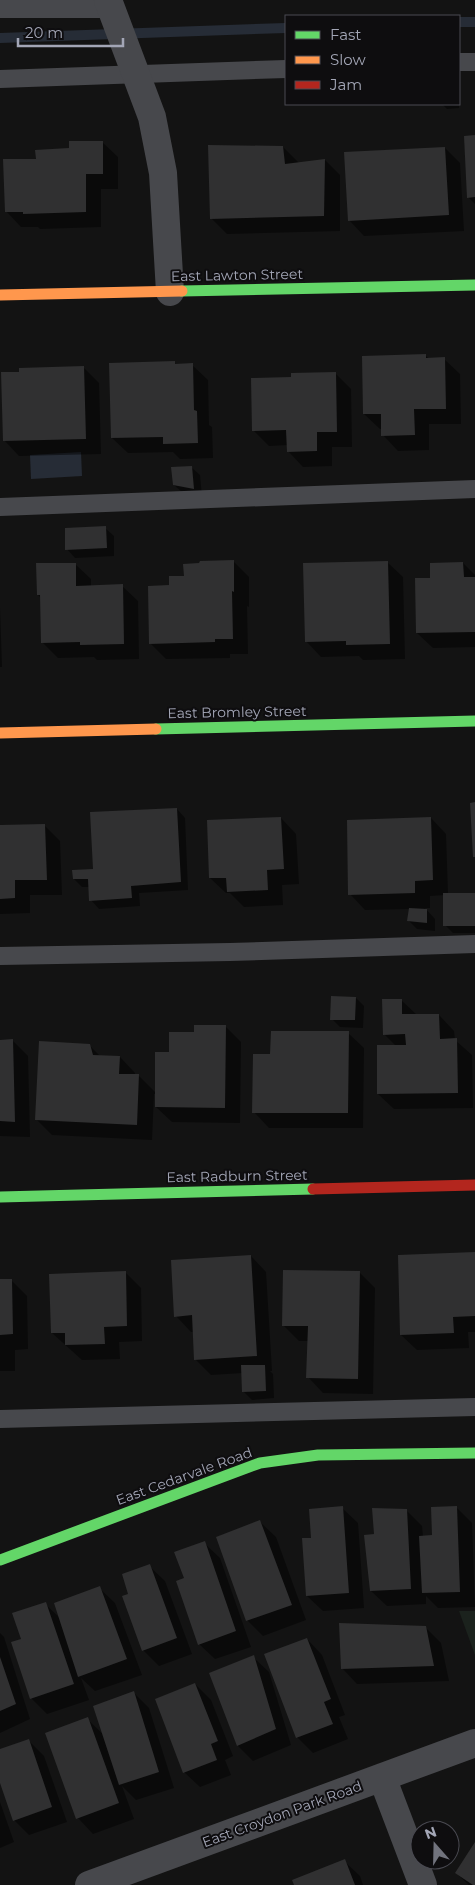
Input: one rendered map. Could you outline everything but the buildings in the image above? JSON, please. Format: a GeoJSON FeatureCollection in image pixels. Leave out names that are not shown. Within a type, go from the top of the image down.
{"type":"FeatureCollection","features":[{"type":"Feature","properties":{"kind":"street"},"geometry":{"type":"LineString","coordinates":[[110,4],[152,118],[163,173],[170,292]]}},
{"type":"Feature","properties":{"kind":"street","name":"East Lawton Street"},"geometry":{"type":"LineString","coordinates":[[0,296],[475,285]]}},
{"type":"Feature","properties":{"kind":"street","name":"East Bromley Street"},"geometry":{"type":"LineString","coordinates":[[0,733],[475,721]]}},
{"type":"Feature","properties":{"kind":"street","name":"East Radburn Street"},"geometry":{"type":"LineString","coordinates":[[0,1197],[475,1185]]}},
{"type":"Feature","properties":{"kind":"street","name":"East Cedarvale Road"},"geometry":{"type":"LineString","coordinates":[[0,1560],[260,1463],[318,1455],[475,1453]]}},
{"type":"Feature","properties":{"kind":"street","name":"East Croydon Park Road"},"geometry":{"type":"LineString","coordinates":[[89,1885],[475,1743]]}},
{"type":"Feature","properties":{"kind":"street"},"geometry":{"type":"LineString","coordinates":[[382,1777],[423,1885]]}},
{"type":"Feature","properties":{"kind":"lane"},"geometry":{"type":"LineString","coordinates":[[0,9],[110,4]]}},
{"type":"Feature","properties":{"kind":"lane"},"geometry":{"type":"LineString","coordinates":[[460,62],[475,62]]}},
{"type":"Feature","properties":{"kind":"lane"},"geometry":{"type":"LineString","coordinates":[[0,79],[285,69]]}},
{"type":"Feature","properties":{"kind":"lane"},"geometry":{"type":"LineString","coordinates":[[0,507],[475,489]]}},
{"type":"Feature","properties":{"kind":"lane"},"geometry":{"type":"LineString","coordinates":[[0,956],[240,952],[475,944]]}},
{"type":"Feature","properties":{"kind":"lane"},"geometry":{"type":"LineString","coordinates":[[0,1419],[475,1407]]}},
{"type":"Feature","properties":{"kind":"shaded area"},"geometry":{"type":"Polygon","coordinates":[[[81,452],[82,476],[31,479],[30,455],[81,452]]]}},
{"type":"Feature","properties":{"kind":"shaded area"},"geometry":{"type":"Polygon","coordinates":[[[459,1611],[475,1611],[475,1655],[459,1611]]]}},
{"type":"Feature","properties":{"kind":"waterway"},"geometry":{"type":"LineString","coordinates":[[460,22],[475,22]]}},
{"type":"Feature","properties":{"kind":"waterway"},"geometry":{"type":"LineString","coordinates":[[0,38],[285,28]]}},
{"type":"Feature","properties":{"kind":"traffic: fast"},"geometry":{"type":"LineString","coordinates":[[182,291],[475,285]]}},
{"type":"Feature","properties":{"kind":"traffic: fast"},"geometry":{"type":"LineString","coordinates":[[156,729],[475,721]]}},
{"type":"Feature","properties":{"kind":"traffic: fast"},"geometry":{"type":"LineString","coordinates":[[0,1197],[313,1189]]}},
{"type":"Feature","properties":{"kind":"traffic: fast"},"geometry":{"type":"LineString","coordinates":[[0,1560],[260,1463],[318,1455],[475,1453]]}},
{"type":"Feature","properties":{"kind":"traffic: slow"},"geometry":{"type":"LineString","coordinates":[[0,295],[182,291]]}},
{"type":"Feature","properties":{"kind":"traffic: slow"},"geometry":{"type":"LineString","coordinates":[[0,733],[156,729]]}},
{"type":"Feature","properties":{"kind":"traffic: jam"},"geometry":{"type":"LineString","coordinates":[[313,1189],[475,1185]]}}]}
